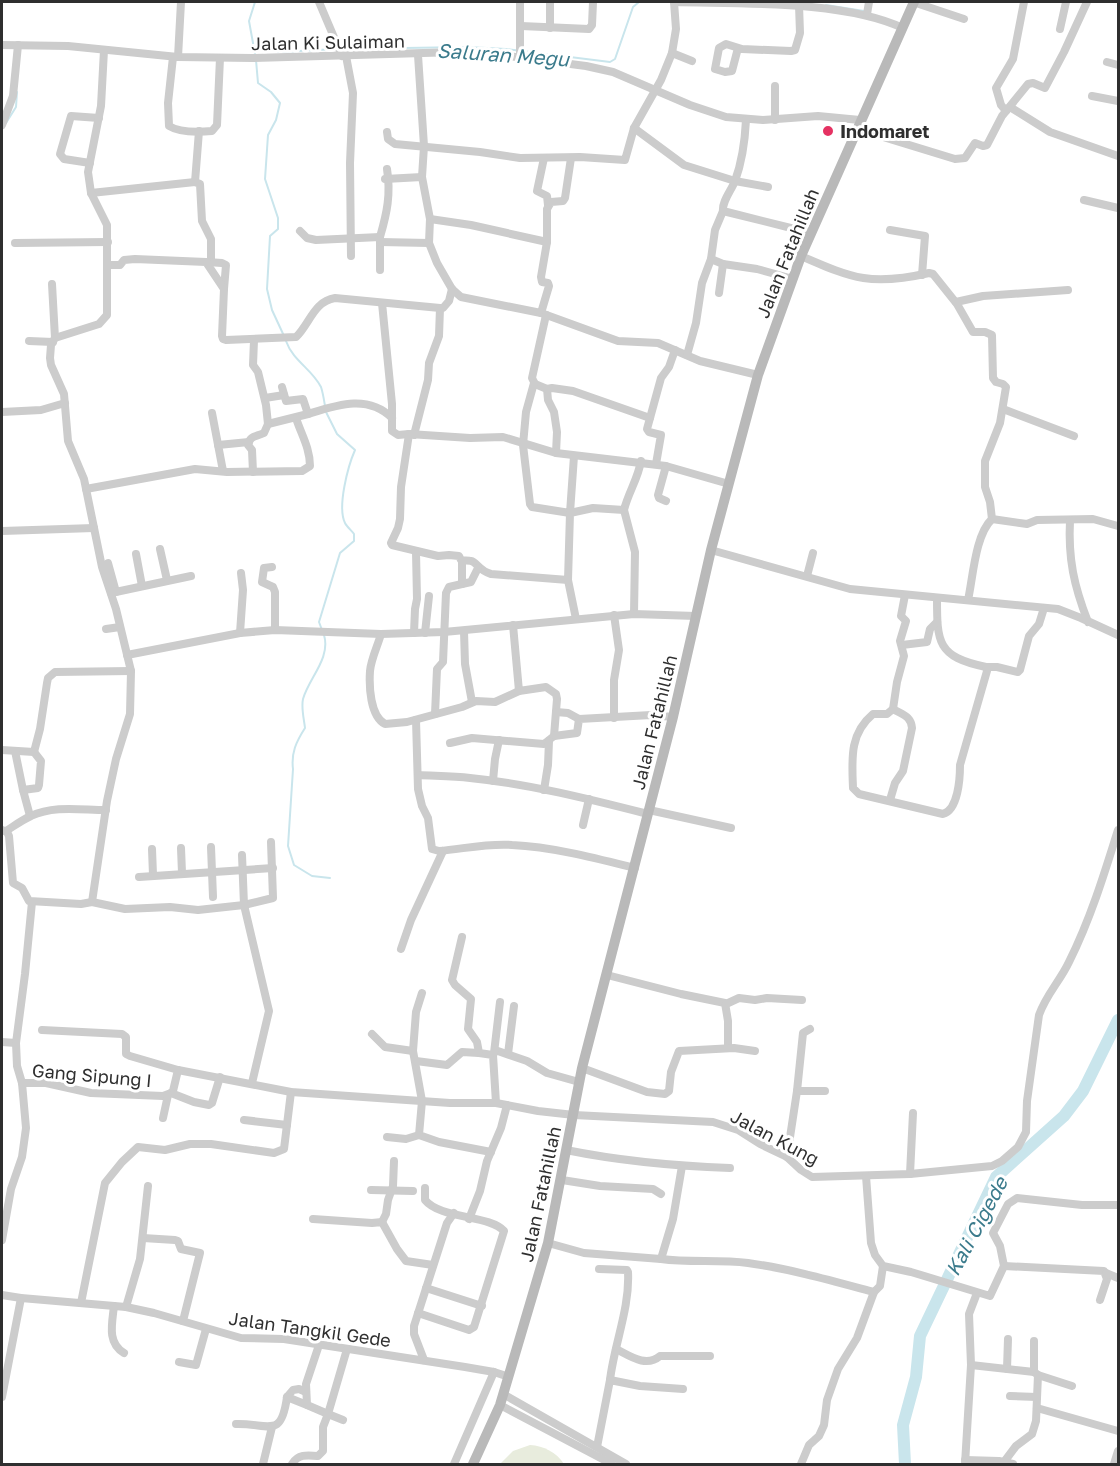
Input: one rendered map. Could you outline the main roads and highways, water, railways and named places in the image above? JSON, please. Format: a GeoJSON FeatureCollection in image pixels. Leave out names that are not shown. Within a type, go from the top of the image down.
{"type":"FeatureCollection","features":[{"type":"Feature","properties":{"kind":"waterway"},"geometry":{"type":"LineString","coordinates":[[255,2],[249,21],[255,54]]}},
{"type":"Feature","properties":{"kind":"waterway","name":"Saluran Megu"},"geometry":{"type":"LineString","coordinates":[[341,49],[467,47],[506,49],[610,62],[615,59],[633,7],[639,2]]}},
{"type":"Feature","properties":{"kind":"waterway","name":"Saluran Megu"},"geometry":{"type":"LineString","coordinates":[[826,5],[864,11]]}},
{"type":"Feature","properties":{"kind":"waterway","name":"Saluran Megu"},"geometry":{"type":"LineString","coordinates":[[254,49],[282,52],[335,49]]}},
{"type":"Feature","properties":{"kind":"waterway"},"geometry":{"type":"LineString","coordinates":[[256,60],[258,83],[271,92],[280,103],[276,120],[268,135],[265,179],[278,218],[278,229],[270,236],[267,289],[272,310],[284,336]]}},
{"type":"Feature","properties":{"kind":"waterway"},"geometry":{"type":"LineString","coordinates":[[6,123],[16,107],[17,92]]}},
{"type":"Feature","properties":{"kind":"waterway"},"geometry":{"type":"LineString","coordinates":[[286,341],[293,354],[321,387],[325,406]]}},
{"type":"Feature","properties":{"kind":"waterway"},"geometry":{"type":"LineString","coordinates":[[322,630],[319,622],[340,553],[354,541],[354,534],[345,523],[342,507],[349,466],[355,450],[337,434],[326,412]]}},
{"type":"Feature","properties":{"kind":"waterway"},"geometry":{"type":"LineString","coordinates":[[324,635],[325,652],[303,699],[305,728],[297,743],[293,758],[288,846],[294,865],[312,876],[330,878]]}},
{"type":"Feature","properties":{"kind":"waterway","name":"Kali Cigede"},"geometry":{"type":"LineString","coordinates":[[905,1464],[903,1425],[916,1377],[920,1336],[996,1177],[1064,1116],[1083,1091],[1118,1020]]}},
{"type":"Feature","properties":{"kind":"place","name":"Indomaret"},"geometry":{"type":"Point","coordinates":[828,131]}}]}
